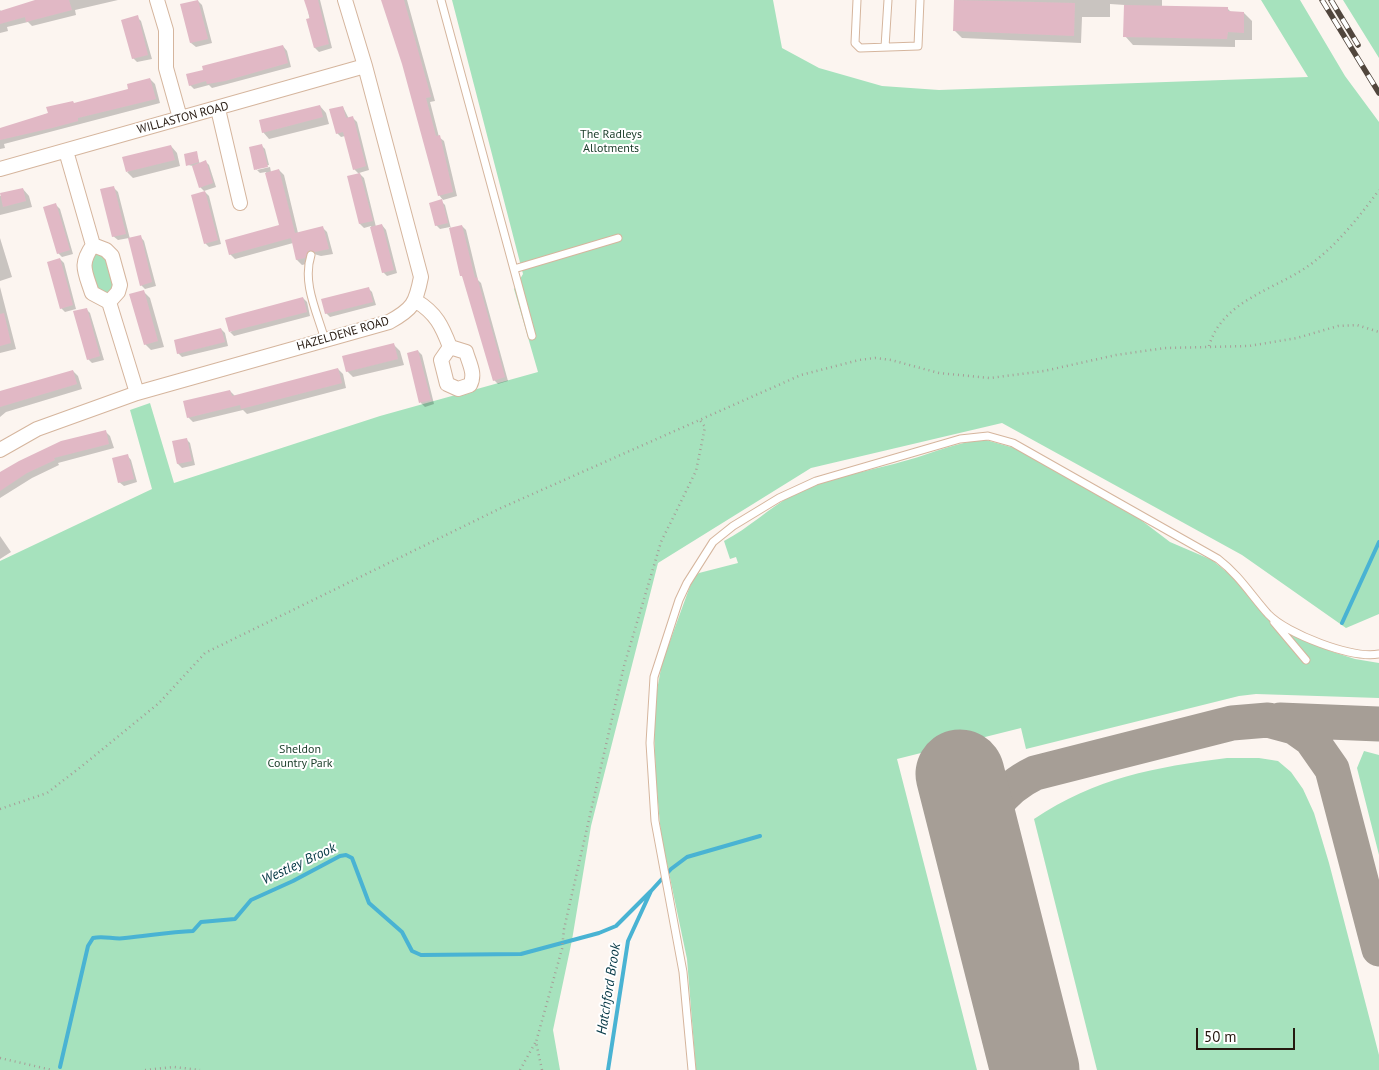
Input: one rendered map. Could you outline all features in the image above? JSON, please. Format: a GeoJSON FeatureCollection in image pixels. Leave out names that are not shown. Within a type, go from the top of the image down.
{"type":"FeatureCollection","features":[{"type":"Feature","properties":{"kind":"street"},"geometry":{"type":"LineString","coordinates":[[157,0],[166,30],[166,68],[180,118]]}},
{"type":"Feature","properties":{"kind":"street"},"geometry":{"type":"LineString","coordinates":[[345,0],[365,66],[421,278],[416,301],[428,308],[441,322],[450,347]]}},
{"type":"Feature","properties":{"kind":"street","name":"WILLASTON ROAD"},"geometry":{"type":"LineString","coordinates":[[0,169],[365,66]]}},
{"type":"Feature","properties":{"kind":"street"},"geometry":{"type":"LineString","coordinates":[[218,109],[240,203]]}},
{"type":"Feature","properties":{"kind":"street"},"geometry":{"type":"LineString","coordinates":[[66,150],[93,245]]}},
{"type":"Feature","properties":{"kind":"street"},"geometry":{"type":"LineString","coordinates":[[93,245],[84,257],[83,265],[92,293],[109,302],[137,393]]}},
{"type":"Feature","properties":{"kind":"street"},"geometry":{"type":"LineString","coordinates":[[93,245],[106,250],[112,256],[114,263],[120,285],[118,292],[109,302]]}},
{"type":"Feature","properties":{"kind":"street","name":"HAZELDENE ROAD"},"geometry":{"type":"LineString","coordinates":[[0,450],[36,429],[137,393],[389,322],[405,314],[416,301]]}},
{"type":"Feature","properties":{"kind":"lane"},"geometry":{"type":"LineString","coordinates":[[441,0],[532,336]]}},
{"type":"Feature","properties":{"kind":"lane"},"geometry":{"type":"LineString","coordinates":[[857,0],[855,43],[860,48],[918,46],[920,0]]}},
{"type":"Feature","properties":{"kind":"lane"},"geometry":{"type":"LineString","coordinates":[[885,47],[888,0]]}},
{"type":"Feature","properties":{"kind":"lane"},"geometry":{"type":"LineString","coordinates":[[514,269],[618,238]]}},
{"type":"Feature","properties":{"kind":"lane"},"geometry":{"type":"LineString","coordinates":[[311,255],[307,268],[308,285],[325,340]]}},
{"type":"Feature","properties":{"kind":"lane"},"geometry":{"type":"LineString","coordinates":[[692,1070],[683,972],[655,821],[652,782],[651,710],[657,664],[679,600],[702,558],[717,538],[748,516],[805,485],[960,439],[978,436],[1001,438],[1052,464],[1218,559],[1240,579],[1306,660]]}},
{"type":"Feature","properties":{"kind":"lane"},"geometry":{"type":"LineString","coordinates":[[1269,615],[1284,626],[1331,646],[1356,654],[1379,654]]}},
{"type":"Feature","properties":{"kind":"path"},"geometry":{"type":"LineString","coordinates":[[1209,346],[1212,334],[1221,320],[1266,288],[1310,265],[1338,241],[1379,190]]}},
{"type":"Feature","properties":{"kind":"path"},"geometry":{"type":"LineString","coordinates":[[0,809],[47,793],[159,703],[205,653],[493,512],[801,375],[860,360],[890,360],[938,373],[990,378],[1044,371],[1116,355],[1165,348],[1259,344],[1297,338],[1338,326],[1357,325],[1379,332]]}},
{"type":"Feature","properties":{"kind":"path"},"geometry":{"type":"LineString","coordinates":[[520,1070],[536,1042],[562,949],[564,929],[627,656],[661,542],[696,471],[705,427],[699,419]]}},
{"type":"Feature","properties":{"kind":"path"},"geometry":{"type":"LineString","coordinates":[[536,1042],[542,1070]]}},
{"type":"Feature","properties":{"kind":"path"},"geometry":{"type":"LineString","coordinates":[[0,1058],[52,1070]]}},
{"type":"Feature","properties":{"kind":"path"},"geometry":{"type":"LineString","coordinates":[[145,1070],[174,1067],[200,1070]]}},
{"type":"Feature","properties":{"kind":"green space","name":"Sheldon Country Park"},"geometry":{"type":"Polygon","coordinates":[[[452,0],[773,0],[782,48],[819,68],[882,86],[939,90],[1308,77],[1261,0],[1300,0],[1345,76],[1379,122],[1379,614],[1346,628],[1242,555],[1002,423],[811,468],[658,563],[591,826],[572,940],[553,1030],[560,1070],[0,1070],[0,561],[152,489],[130,410],[150,403],[174,483],[380,416],[538,372],[514,289],[523,274],[452,0]]]}},
{"type":"Feature","properties":{"kind":"green space"},"geometry":{"type":"Polygon","coordinates":[[[1343,0],[1379,0],[1379,58],[1343,0]]]}},
{"type":"Feature","properties":{"kind":"green space"},"geometry":{"type":"Polygon","coordinates":[[[96,253],[105,255],[115,285],[111,291],[106,293],[94,288],[89,256],[96,253]]]}},
{"type":"Feature","properties":{"kind":"green space"},"geometry":{"type":"Polygon","coordinates":[[[986,440],[1018,449],[1137,517],[1170,542],[1212,560],[1233,577],[1274,626],[1330,651],[1355,659],[1379,663],[1379,698],[1256,694],[1239,696],[1026,749],[1021,728],[897,759],[977,1070],[696,1070],[687,959],[661,835],[654,730],[657,690],[662,663],[693,578],[699,573],[738,563],[736,557],[730,559],[724,541],[776,505],[806,488],[956,445],[986,440]]]}},
{"type":"Feature","properties":{"kind":"green space"},"geometry":{"type":"Polygon","coordinates":[[[1364,751],[1379,755],[1379,855],[1357,768],[1364,751]]]}},
{"type":"Feature","properties":{"kind":"green space"},"geometry":{"type":"Polygon","coordinates":[[[1227,758],[1259,758],[1278,761],[1291,772],[1303,789],[1314,813],[1329,863],[1379,1055],[1379,1070],[1097,1070],[1034,819],[1080,793],[1126,776],[1150,770],[1227,758]]]}},
{"type":"Feature","properties":{"kind":"building"},"geometry":{"type":"Polygon","coordinates":[[[35,0],[69,0],[72,10],[26,22],[25,17],[0,24],[0,11],[35,0]]]}},
{"type":"Feature","properties":{"kind":"building"},"geometry":{"type":"Polygon","coordinates":[[[198,0],[208,39],[190,43],[180,4],[198,0]]]}},
{"type":"Feature","properties":{"kind":"building"},"geometry":{"type":"Polygon","coordinates":[[[304,0],[318,0],[329,44],[314,48],[306,19],[310,18],[304,0]]]}},
{"type":"Feature","properties":{"kind":"building"},"geometry":{"type":"Polygon","coordinates":[[[381,0],[404,0],[431,97],[426,98],[436,136],[440,135],[453,192],[438,196],[402,64],[381,0]]]}},
{"type":"Feature","properties":{"kind":"building"},"geometry":{"type":"Polygon","coordinates":[[[954,0],[1075,3],[1074,36],[953,31],[954,0]]]}},
{"type":"Feature","properties":{"kind":"building"},"geometry":{"type":"Polygon","coordinates":[[[1124,5],[1228,7],[1228,11],[1244,12],[1244,33],[1228,32],[1227,39],[1123,37],[1124,5]]]}},
{"type":"Feature","properties":{"kind":"building"},"geometry":{"type":"Polygon","coordinates":[[[138,15],[148,55],[132,59],[121,20],[138,15]]]}},
{"type":"Feature","properties":{"kind":"building"},"geometry":{"type":"Polygon","coordinates":[[[283,45],[288,63],[225,81],[207,84],[206,81],[189,86],[186,74],[203,70],[202,66],[283,45]]]}},
{"type":"Feature","properties":{"kind":"building"},"geometry":{"type":"Polygon","coordinates":[[[150,78],[156,99],[78,118],[78,121],[52,128],[0,140],[0,128],[48,113],[46,107],[73,101],[74,103],[128,89],[127,84],[150,78]]]}},
{"type":"Feature","properties":{"kind":"building"},"geometry":{"type":"Polygon","coordinates":[[[320,105],[323,117],[262,133],[259,120],[320,105]]]}},
{"type":"Feature","properties":{"kind":"building"},"geometry":{"type":"Polygon","coordinates":[[[343,106],[346,118],[353,116],[366,166],[353,170],[343,132],[336,134],[329,109],[343,106]]]}},
{"type":"Feature","properties":{"kind":"building"},"geometry":{"type":"Polygon","coordinates":[[[262,144],[268,167],[254,170],[249,147],[262,144]]]}},
{"type":"Feature","properties":{"kind":"building"},"geometry":{"type":"Polygon","coordinates":[[[171,145],[175,160],[126,172],[122,157],[171,145]]]}},
{"type":"Feature","properties":{"kind":"building"},"geometry":{"type":"Polygon","coordinates":[[[197,151],[199,162],[186,166],[184,154],[197,151]]]}},
{"type":"Feature","properties":{"kind":"building"},"geometry":{"type":"Polygon","coordinates":[[[206,160],[213,183],[199,188],[192,166],[206,160]]]}},
{"type":"Feature","properties":{"kind":"building"},"geometry":{"type":"Polygon","coordinates":[[[279,169],[295,233],[323,226],[329,249],[315,252],[309,250],[305,258],[296,260],[291,238],[229,255],[225,240],[279,225],[265,173],[279,169]]]}},
{"type":"Feature","properties":{"kind":"building"},"geometry":{"type":"Polygon","coordinates":[[[360,173],[373,221],[359,224],[347,176],[360,173]]]}},
{"type":"Feature","properties":{"kind":"building"},"geometry":{"type":"Polygon","coordinates":[[[114,186],[126,234],[112,237],[100,189],[114,186]]]}},
{"type":"Feature","properties":{"kind":"building"},"geometry":{"type":"Polygon","coordinates":[[[23,188],[26,201],[3,207],[0,193],[23,188]]]}},
{"type":"Feature","properties":{"kind":"building"},"geometry":{"type":"Polygon","coordinates":[[[205,191],[218,240],[204,244],[191,195],[205,191]]]}},
{"type":"Feature","properties":{"kind":"building"},"geometry":{"type":"Polygon","coordinates":[[[442,199],[448,223],[435,226],[429,203],[442,199]]]}},
{"type":"Feature","properties":{"kind":"building"},"geometry":{"type":"Polygon","coordinates":[[[56,203],[70,250],[57,254],[43,207],[56,203]]]}},
{"type":"Feature","properties":{"kind":"building"},"geometry":{"type":"Polygon","coordinates":[[[382,224],[394,270],[382,273],[370,227],[382,224]]]}},
{"type":"Feature","properties":{"kind":"building"},"geometry":{"type":"Polygon","coordinates":[[[462,225],[475,278],[477,277],[505,377],[493,381],[462,276],[460,276],[449,228],[462,225]]]}},
{"type":"Feature","properties":{"kind":"building"},"geometry":{"type":"Polygon","coordinates":[[[141,235],[152,282],[140,286],[128,238],[141,235]]]}},
{"type":"Feature","properties":{"kind":"building"},"geometry":{"type":"Polygon","coordinates":[[[60,258],[73,305],[60,309],[47,262],[60,258]]]}},
{"type":"Feature","properties":{"kind":"building"},"geometry":{"type":"Polygon","coordinates":[[[369,287],[373,302],[325,314],[321,299],[369,287]]]}},
{"type":"Feature","properties":{"kind":"building"},"geometry":{"type":"Polygon","coordinates":[[[144,290],[158,341],[144,345],[129,294],[144,290]]]}},
{"type":"Feature","properties":{"kind":"building"},"geometry":{"type":"Polygon","coordinates":[[[303,297],[307,312],[229,332],[225,318],[303,297]]]}},
{"type":"Feature","properties":{"kind":"building"},"geometry":{"type":"Polygon","coordinates":[[[87,308],[100,356],[87,360],[73,311],[87,308]]]}},
{"type":"Feature","properties":{"kind":"building"},"geometry":{"type":"Polygon","coordinates":[[[4,313],[11,343],[0,346],[0,314],[4,313]]]}},
{"type":"Feature","properties":{"kind":"building"},"geometry":{"type":"Polygon","coordinates":[[[221,328],[225,342],[177,354],[174,340],[221,328]]]}},
{"type":"Feature","properties":{"kind":"building"},"geometry":{"type":"Polygon","coordinates":[[[394,343],[398,359],[346,372],[342,356],[394,343]]]}},
{"type":"Feature","properties":{"kind":"building"},"geometry":{"type":"Polygon","coordinates":[[[418,350],[431,400],[419,403],[407,353],[418,350]]]}},
{"type":"Feature","properties":{"kind":"building"},"geometry":{"type":"Polygon","coordinates":[[[338,368],[342,383],[241,409],[240,405],[187,418],[183,401],[230,390],[232,396],[338,368]]]}},
{"type":"Feature","properties":{"kind":"building"},"geometry":{"type":"Polygon","coordinates":[[[73,370],[77,384],[0,407],[0,391],[73,370]]]}},
{"type":"Feature","properties":{"kind":"building"},"geometry":{"type":"Polygon","coordinates":[[[106,430],[109,444],[54,458],[55,460],[27,473],[0,491],[0,472],[19,461],[61,441],[106,430]]]}},
{"type":"Feature","properties":{"kind":"building"},"geometry":{"type":"Polygon","coordinates":[[[187,438],[192,461],[177,464],[172,441],[187,438]]]}},
{"type":"Feature","properties":{"kind":"building"},"geometry":{"type":"Polygon","coordinates":[[[128,454],[134,479],[118,483],[112,458],[128,454]]]}},
{"type":"Feature","properties":{"kind":"waterway","name":"Hatchford Brook"},"geometry":{"type":"LineString","coordinates":[[1342,623],[1379,542]]}},
{"type":"Feature","properties":{"kind":"waterway","name":"Hatchford Brook"},"geometry":{"type":"LineString","coordinates":[[608,1070],[628,941],[651,891],[671,869],[687,857],[760,836]]}},
{"type":"Feature","properties":{"kind":"waterway","name":"Westley Brook"},"geometry":{"type":"LineString","coordinates":[[60,1067],[88,946],[93,938],[121,938],[193,931],[201,922],[235,919],[251,900],[293,881],[340,856],[346,855],[352,858],[369,903],[402,932],[412,951],[421,955],[521,954],[599,933],[616,926],[651,891]]}},
{"type":"Feature","properties":{"kind":"taxiway"},"geometry":{"type":"LineString","coordinates":[[980,853],[985,827],[996,805],[1013,787],[1035,773],[1232,723],[1268,720],[1294,727],[1311,739],[1332,769],[1379,949]]}},
{"type":"Feature","properties":{"kind":"taxiway"},"geometry":{"type":"LineString","coordinates":[[1280,720],[1379,724]]}},
{"type":"Feature","properties":{"kind":"runway"},"geometry":{"type":"LineString","coordinates":[[960,774],[1035,1070]]}},
{"type":"Feature","properties":{"kind":"railway"},"geometry":{"type":"LineString","coordinates":[[1322,0],[1379,93]]}},
{"type":"Feature","properties":{"kind":"railway"},"geometry":{"type":"LineString","coordinates":[[1331,0],[1358,45]]}},
{"type":"Feature","properties":{"kind":"park label","name":"The Radleys Allotments"},"geometry":{"type":"Point","coordinates":[611,142]}}]}
